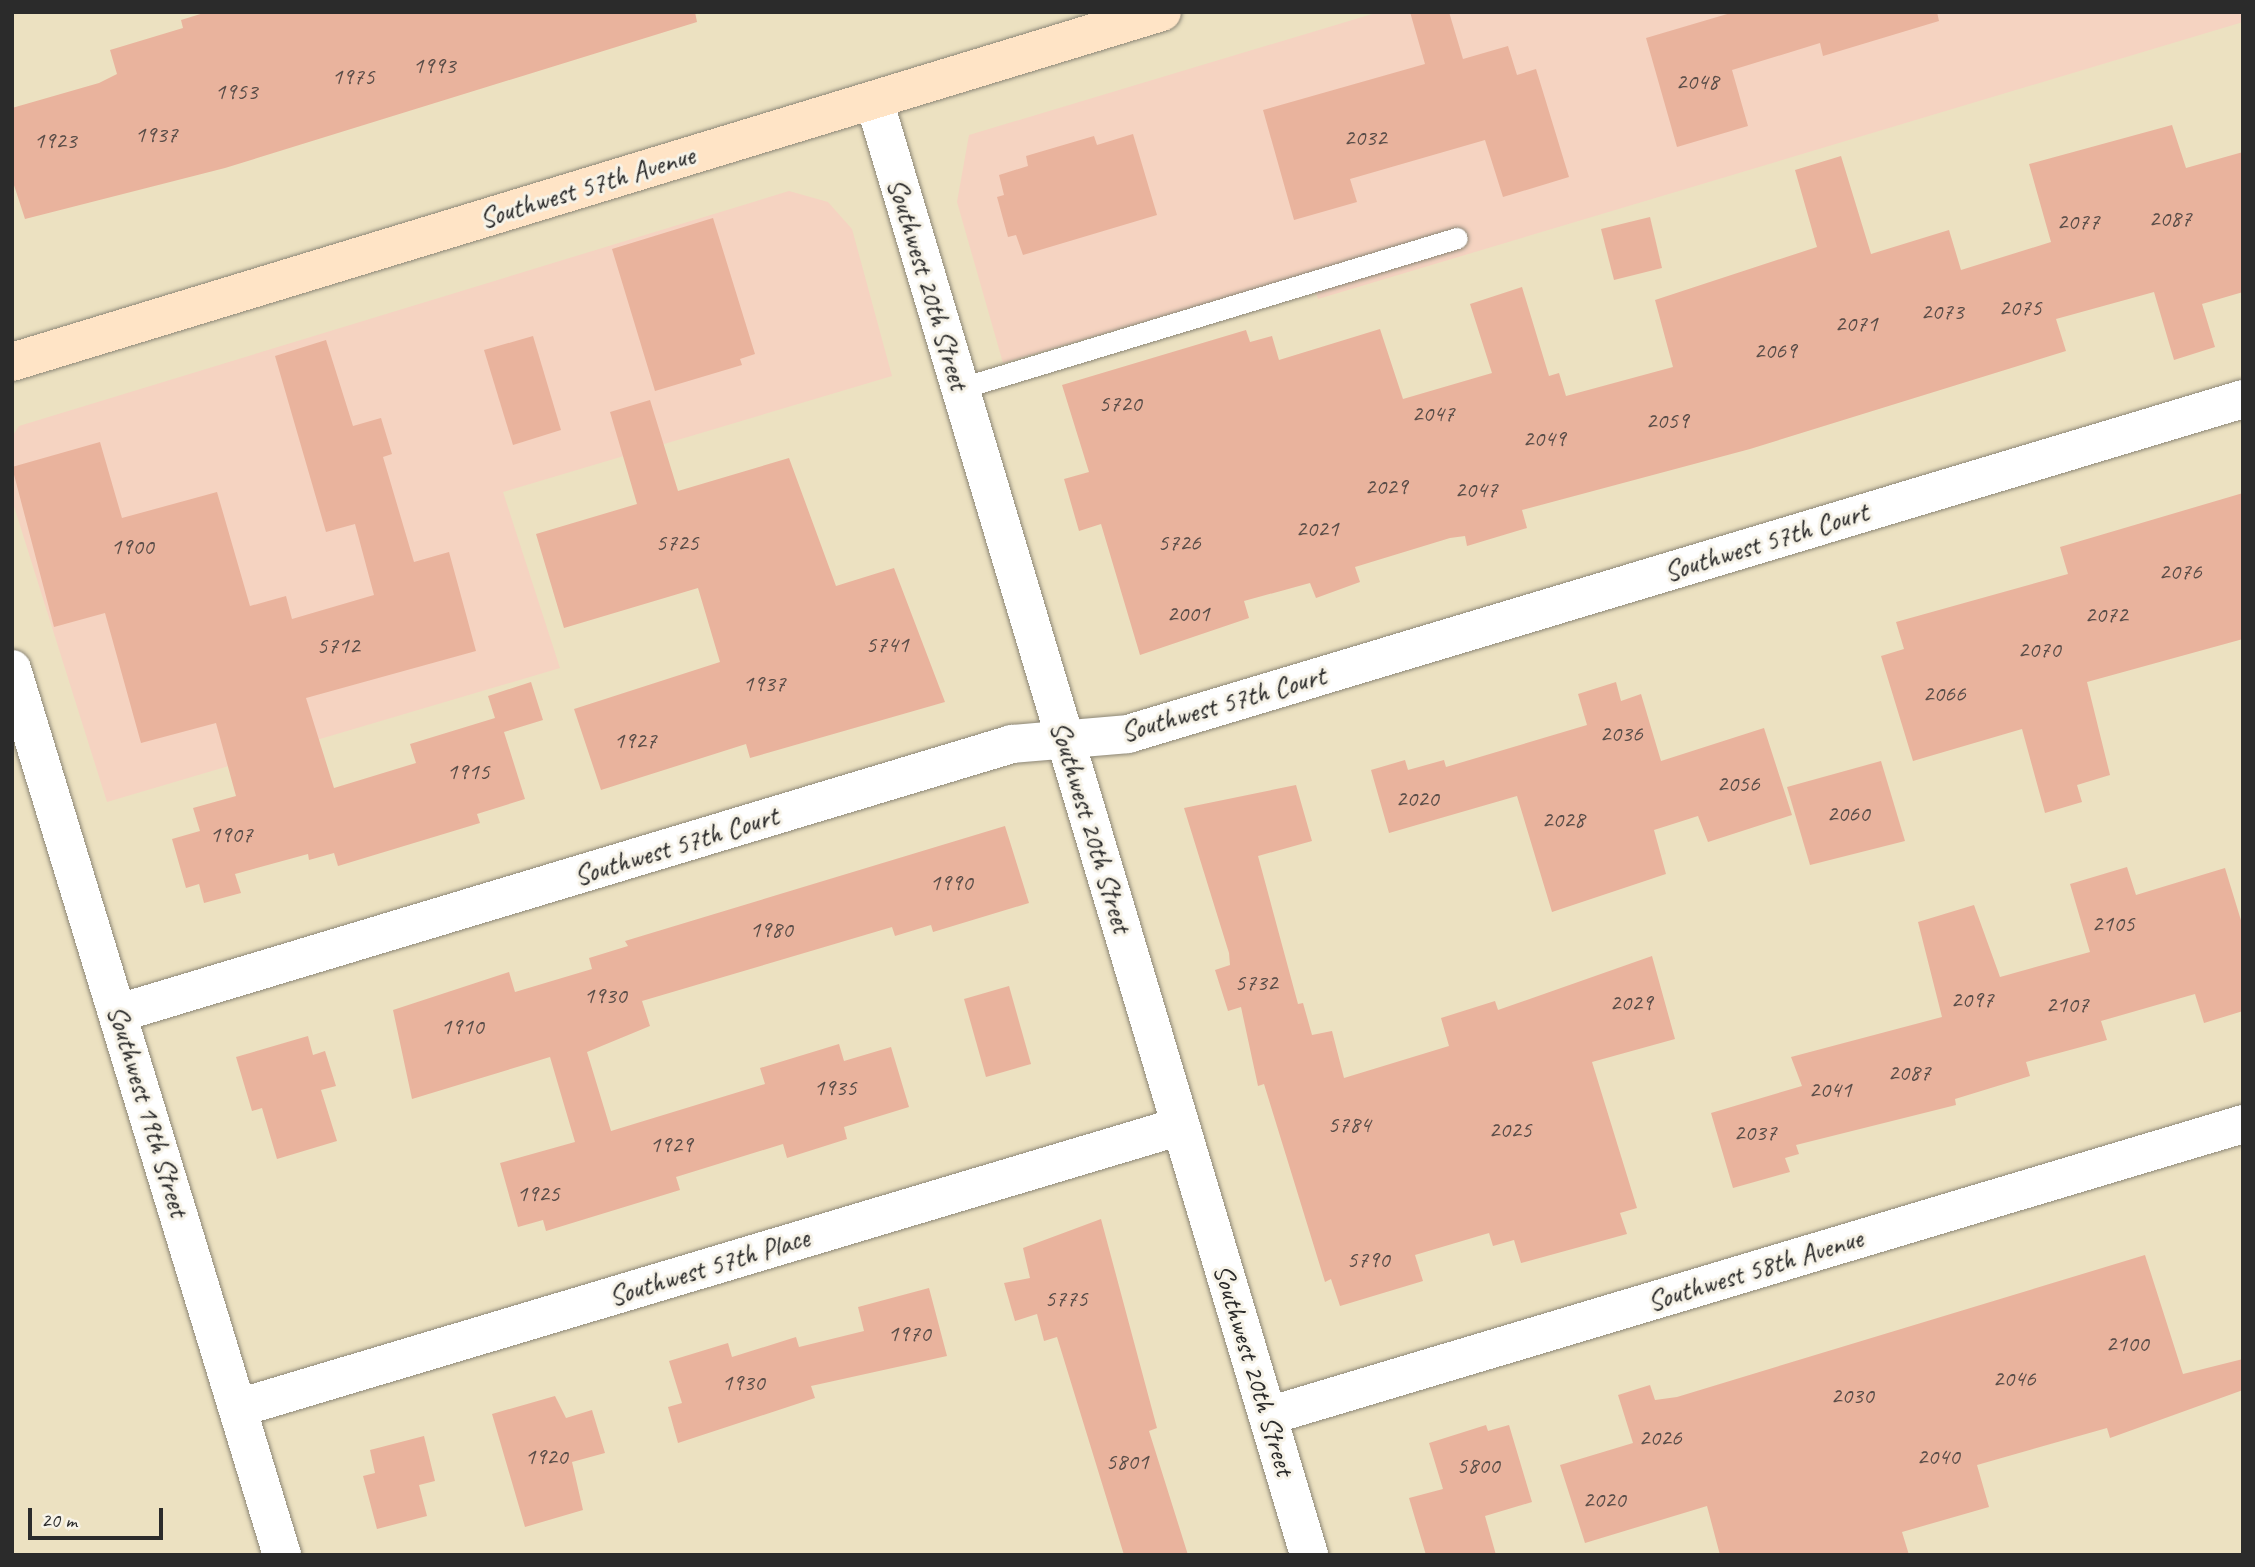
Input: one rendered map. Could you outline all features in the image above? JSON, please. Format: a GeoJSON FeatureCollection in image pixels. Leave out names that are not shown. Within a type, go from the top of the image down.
{"type":"FeatureCollection","features":[{"type":"Feature","properties":{"kind":"main road","name":"Southwest 57th Avenue"},"geometry":{"type":"LineString","coordinates":[[12,362],[1161,12]]}},
{"type":"Feature","properties":{"kind":"street","name":"Southwest 20th Street"},"geometry":{"type":"LineString","coordinates":[[874,100],[958,389],[1309,1555]]}},
{"type":"Feature","properties":{"kind":"street","name":"Southwest 57th Court"},"geometry":{"type":"LineString","coordinates":[[119,1013],[1012,744],[1128,734],[2243,398]]}},
{"type":"Feature","properties":{"kind":"street","name":"Southwest 19th Street"},"geometry":{"type":"LineString","coordinates":[[12,669],[282,1555]]}},
{"type":"Feature","properties":{"kind":"street","name":"Southwest 58th Avenue"},"geometry":{"type":"LineString","coordinates":[[1268,1416],[2243,1124]]}},
{"type":"Feature","properties":{"kind":"street","name":"Southwest 57th Place"},"geometry":{"type":"LineString","coordinates":[[238,1408],[1181,1126]]}},
{"type":"Feature","properties":{"kind":"lane"},"geometry":{"type":"LineString","coordinates":[[958,389],[1457,238]]}},
{"type":"Feature","properties":{"kind":"shaded area"},"geometry":{"type":"Polygon","coordinates":[[[1379,12],[2243,12],[2243,22],[1318,299],[1310,273],[1003,363],[957,202],[969,135],[1379,12]]]}},
{"type":"Feature","properties":{"kind":"shaded area"},"geometry":{"type":"Polygon","coordinates":[[[789,191],[828,202],[852,229],[892,376],[503,492],[560,668],[107,802],[12,500],[12,437],[19,426],[789,191]]]}},
{"type":"Feature","properties":{"kind":"building"},"geometry":{"type":"Polygon","coordinates":[[[207,12],[695,12],[697,22],[225,168],[25,219],[12,179],[12,108],[99,83],[117,74],[110,50],[183,28],[181,20],[207,12]]]}},
{"type":"Feature","properties":{"kind":"building"},"geometry":{"type":"Polygon","coordinates":[[[1410,12],[1449,12],[1463,59],[1508,46],[1517,75],[1536,69],[1569,177],[1503,197],[1485,140],[1350,179],[1357,202],[1294,220],[1263,110],[1425,64],[1410,12]]]}},
{"type":"Feature","properties":{"kind":"building"},"geometry":{"type":"Polygon","coordinates":[[[1734,12],[1937,12],[1939,21],[1823,56],[1820,43],[1732,70],[1748,126],[1677,147],[1646,38],[1734,12]]]}},
{"type":"Feature","properties":{"kind":"building"},"geometry":{"type":"Polygon","coordinates":[[[2172,125],[2186,168],[2243,152],[2243,292],[2202,304],[2215,347],[2174,360],[2154,292],[2056,319],[2066,351],[1750,449],[1522,510],[1527,528],[1467,546],[1465,536],[1450,538],[1355,567],[1360,582],[1316,598],[1310,583],[1244,601],[1249,618],[1140,655],[1101,524],[1079,531],[1064,479],[1089,472],[1062,385],[1246,330],[1250,342],[1272,336],[1279,360],[1380,329],[1403,399],[1492,373],[1470,304],[1522,287],[1549,376],[1559,373],[1566,396],[1673,367],[1655,300],[1817,247],[1795,170],[1841,156],[1871,254],[1949,230],[1961,270],[2051,242],[2029,164],[2172,125]]]}},
{"type":"Feature","properties":{"kind":"building"},"geometry":{"type":"Polygon","coordinates":[[[1133,134],[1157,215],[1023,255],[1016,235],[1008,237],[997,197],[1004,195],[999,175],[1028,166],[1026,156],[1094,136],[1097,145],[1133,134]]]}},
{"type":"Feature","properties":{"kind":"building"},"geometry":{"type":"Polygon","coordinates":[[[1650,217],[1662,268],[1614,280],[1601,229],[1650,217]]]}},
{"type":"Feature","properties":{"kind":"building"},"geometry":{"type":"Polygon","coordinates":[[[713,218],[755,354],[740,359],[742,365],[655,391],[612,249],[713,218]]]}},
{"type":"Feature","properties":{"kind":"building"},"geometry":{"type":"Polygon","coordinates":[[[533,336],[561,430],[513,445],[484,350],[533,336]]]}},
{"type":"Feature","properties":{"kind":"building"},"geometry":{"type":"Polygon","coordinates":[[[326,340],[353,426],[381,418],[392,454],[383,457],[414,562],[449,552],[476,651],[306,698],[334,788],[416,763],[410,744],[495,718],[488,696],[531,682],[543,720],[504,732],[525,799],[477,814],[480,823],[338,866],[334,853],[309,860],[308,854],[235,874],[241,893],[204,903],[199,884],[186,888],[172,839],[200,831],[193,808],[236,796],[216,723],[141,743],[105,613],[54,627],[12,467],[100,442],[122,518],[217,492],[250,606],[286,596],[292,619],[374,595],[355,524],[326,532],[275,356],[326,340]]]}},
{"type":"Feature","properties":{"kind":"building"},"geometry":{"type":"Polygon","coordinates":[[[650,400],[678,491],[789,458],[836,586],[894,568],[945,702],[750,758],[746,744],[601,790],[574,709],[720,662],[698,588],[564,628],[536,534],[637,504],[610,412],[650,400]]]}},
{"type":"Feature","properties":{"kind":"building"},"geometry":{"type":"Polygon","coordinates":[[[2243,493],[2243,639],[2087,682],[2110,775],[2077,785],[2082,802],[2045,813],[2022,729],[1913,761],[1881,656],[1904,649],[1896,622],[2068,574],[2060,547],[2243,493]]]}},
{"type":"Feature","properties":{"kind":"building"},"geometry":{"type":"Polygon","coordinates":[[[1616,682],[1621,701],[1641,694],[1661,761],[1764,728],[1792,815],[1708,842],[1698,816],[1654,830],[1666,874],[1552,912],[1517,796],[1389,833],[1371,770],[1405,760],[1408,770],[1444,760],[1446,767],[1587,725],[1578,694],[1616,682]]]}},
{"type":"Feature","properties":{"kind":"building"},"geometry":{"type":"Polygon","coordinates":[[[1881,761],[1905,841],[1810,865],[1787,787],[1881,761]]]}},
{"type":"Feature","properties":{"kind":"building"},"geometry":{"type":"Polygon","coordinates":[[[1296,785],[1312,841],[1258,856],[1298,1004],[1303,1003],[1312,1035],[1332,1031],[1344,1078],[1449,1046],[1441,1018],[1495,1001],[1498,1010],[1652,956],[1675,1039],[1592,1062],[1637,1208],[1620,1213],[1627,1234],[1521,1263],[1514,1240],[1493,1246],[1489,1233],[1415,1255],[1423,1281],[1340,1306],[1331,1279],[1325,1282],[1264,1084],[1258,1086],[1241,1007],[1228,1011],[1215,970],[1230,965],[1229,953],[1184,808],[1296,785]]]}},
{"type":"Feature","properties":{"kind":"building"},"geometry":{"type":"Polygon","coordinates":[[[1005,826],[1029,903],[933,932],[931,925],[895,936],[892,927],[642,1001],[650,1026],[587,1052],[611,1131],[765,1084],[760,1068],[839,1044],[844,1061],[891,1047],[909,1107],[844,1127],[847,1139],[787,1158],[783,1144],[676,1177],[680,1190],[546,1231],[543,1220],[518,1227],[500,1163],[575,1142],[550,1057],[412,1099],[393,1010],[509,972],[515,992],[592,969],[589,958],[628,946],[625,941],[1005,826]]]}},
{"type":"Feature","properties":{"kind":"building"},"geometry":{"type":"Polygon","coordinates":[[[2127,867],[2136,895],[2225,868],[2243,927],[2243,1011],[2204,1023],[2195,994],[2101,1021],[2107,1040],[2026,1062],[2030,1076],[1955,1099],[1956,1105],[1796,1145],[1799,1154],[1785,1158],[1790,1172],[1733,1188],[1711,1113],[1802,1086],[1791,1057],[1942,1017],[1918,922],[1974,905],[2000,977],[2090,952],[2070,884],[2127,867]]]}},
{"type":"Feature","properties":{"kind":"building"},"geometry":{"type":"Polygon","coordinates":[[[1009,986],[1031,1064],[986,1077],[964,999],[1009,986]]]}},
{"type":"Feature","properties":{"kind":"building"},"geometry":{"type":"Polygon","coordinates":[[[308,1036],[313,1055],[325,1051],[336,1086],[321,1090],[337,1141],[277,1159],[262,1108],[252,1111],[236,1057],[308,1036]]]}},
{"type":"Feature","properties":{"kind":"building"},"geometry":{"type":"Polygon","coordinates":[[[1101,1219],[1157,1428],[1149,1431],[1188,1555],[1124,1555],[1057,1337],[1044,1341],[1037,1314],[1015,1321],[1004,1283],[1030,1278],[1023,1248],[1101,1219]]]}},
{"type":"Feature","properties":{"kind":"building"},"geometry":{"type":"Polygon","coordinates":[[[2145,1255],[2183,1374],[2243,1359],[2243,1390],[2110,1438],[2107,1428],[1977,1465],[1989,1507],[1902,1532],[1909,1555],[1720,1555],[1707,1506],[1585,1543],[1560,1465],[1633,1443],[1618,1395],[1650,1385],[1655,1400],[1677,1397],[2145,1255]]]}},
{"type":"Feature","properties":{"kind":"building"},"geometry":{"type":"Polygon","coordinates":[[[929,1288],[947,1356],[811,1386],[815,1398],[678,1443],[668,1407],[682,1403],[669,1361],[728,1343],[732,1357],[796,1337],[799,1347],[864,1331],[858,1307],[929,1288]]]}},
{"type":"Feature","properties":{"kind":"building"},"geometry":{"type":"Polygon","coordinates":[[[555,1396],[566,1418],[592,1410],[605,1453],[572,1462],[583,1510],[525,1527],[492,1414],[555,1396]]]}},
{"type":"Feature","properties":{"kind":"building"},"geometry":{"type":"Polygon","coordinates":[[[1486,1425],[1488,1431],[1509,1425],[1532,1502],[1485,1516],[1496,1555],[1426,1555],[1409,1498],[1443,1489],[1429,1443],[1486,1425]]]}},
{"type":"Feature","properties":{"kind":"building"},"geometry":{"type":"Polygon","coordinates":[[[424,1436],[435,1481],[419,1485],[427,1516],[377,1529],[363,1476],[375,1473],[370,1450],[424,1436]]]}}]}
